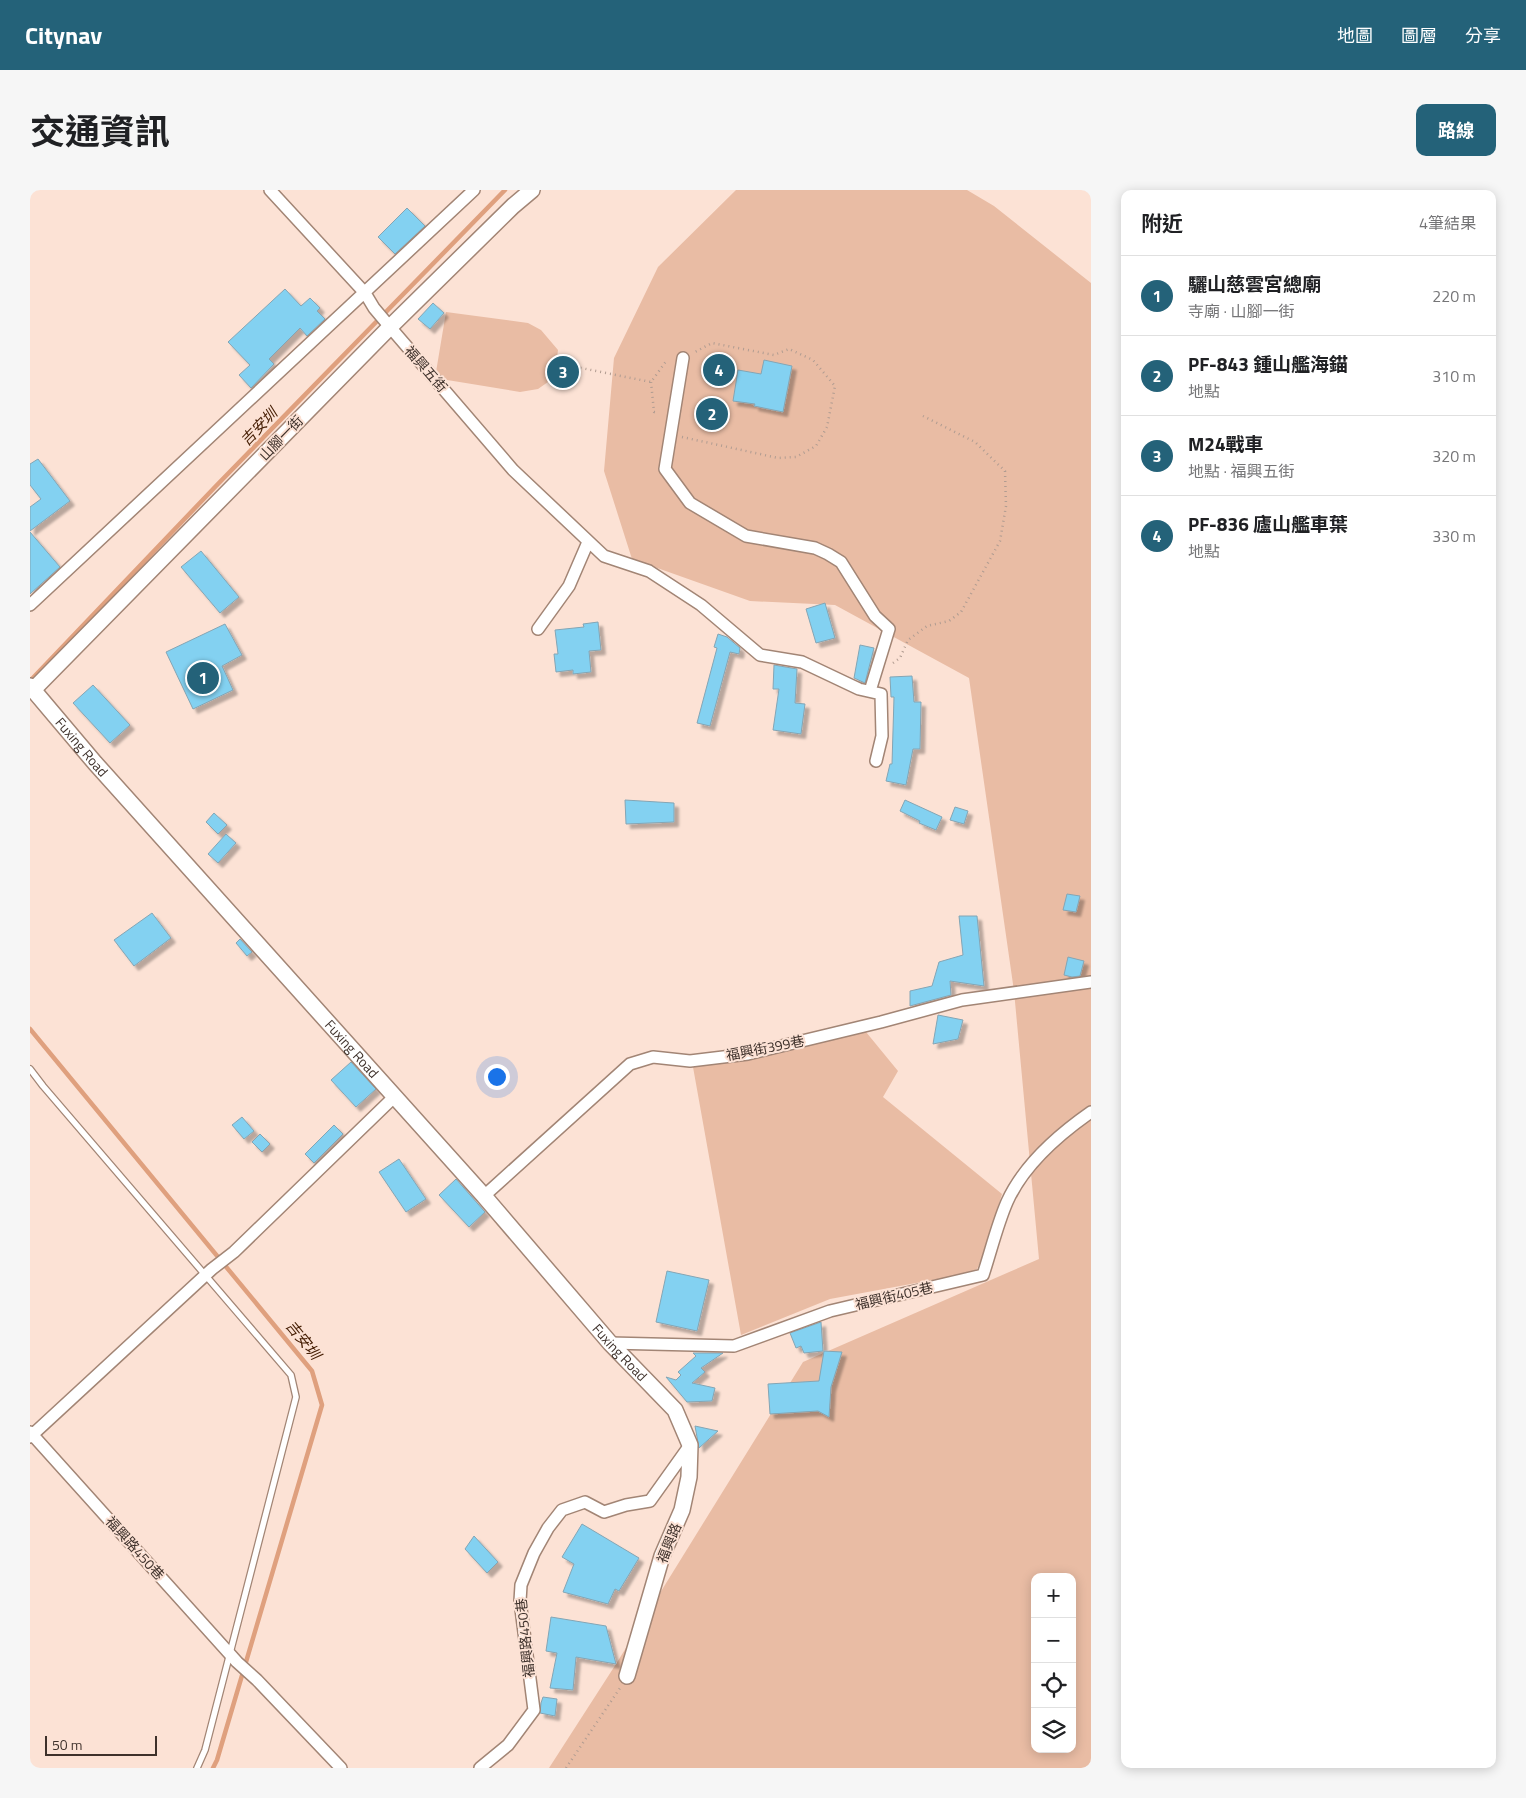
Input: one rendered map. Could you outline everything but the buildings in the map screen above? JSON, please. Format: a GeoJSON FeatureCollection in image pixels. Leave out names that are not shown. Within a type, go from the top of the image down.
{"type":"FeatureCollection","features":[{"type":"Feature","properties":{"kind":"street","name":"福興五街"},"geometry":{"type":"LineString","coordinates":[[270,190],[365,293],[374,308],[514,470],[604,556],[649,571],[701,605],[760,655],[802,662],[859,689],[870,691]]}},
{"type":"Feature","properties":{"kind":"street"},"geometry":{"type":"LineString","coordinates":[[30,605],[474,190]]}},
{"type":"Feature","properties":{"kind":"street","name":"山腳一街"},"geometry":{"type":"LineString","coordinates":[[32,688],[390,327],[513,206],[532,190]]}},
{"type":"Feature","properties":{"kind":"street"},"geometry":{"type":"LineString","coordinates":[[682,358],[665,468],[690,503],[746,536],[815,548],[828,554],[840,562],[875,616],[890,629],[870,691],[881,694],[882,736],[876,761]]}},
{"type":"Feature","properties":{"kind":"street"},"geometry":{"type":"LineString","coordinates":[[538,629],[569,586],[588,542]]}},
{"type":"Feature","properties":{"kind":"street","name":"Fuxing Road"},"geometry":{"type":"LineString","coordinates":[[32,688],[94,763],[484,1196],[610,1343]]}},
{"type":"Feature","properties":{"kind":"street","name":"福興街399巷"},"geometry":{"type":"LineString","coordinates":[[484,1196],[630,1064],[643,1059],[653,1057],[690,1061],[748,1054],[962,1000],[1091,982]]}},
{"type":"Feature","properties":{"kind":"street"},"geometry":{"type":"LineString","coordinates":[[31,1434],[209,1272],[234,1252],[394,1096]]}},
{"type":"Feature","properties":{"kind":"street","name":"福興街405巷"},"geometry":{"type":"LineString","coordinates":[[610,1343],[734,1346],[830,1311],[983,1275],[1007,1202],[1018,1181],[1035,1160],[1065,1132],[1091,1112]]}},
{"type":"Feature","properties":{"kind":"street","name":"福興路"},"geometry":{"type":"LineString","coordinates":[[610,1343],[675,1410],[690,1446],[689,1477],[682,1510],[662,1556],[627,1676]]}},
{"type":"Feature","properties":{"kind":"street","name":"福興路450巷"},"geometry":{"type":"LineString","coordinates":[[31,1434],[233,1657],[341,1768]]}},
{"type":"Feature","properties":{"kind":"street","name":"福興路450巷"},"geometry":{"type":"LineString","coordinates":[[480,1768],[508,1745],[534,1710],[520,1602],[521,1585],[534,1553],[548,1528],[562,1510],[585,1502],[604,1512],[626,1505],[650,1501],[690,1446]]}},
{"type":"Feature","properties":{"kind":"lane"},"geometry":{"type":"LineString","coordinates":[[30,1069],[42,1086],[209,1272],[292,1375],[296,1397],[233,1657],[205,1750],[197,1768]]}},
{"type":"Feature","properties":{"kind":"path"},"geometry":{"type":"LineString","coordinates":[[670,435],[778,458],[796,457],[816,446],[827,427],[835,386],[813,360],[789,349],[774,355],[712,343],[682,358]]}},
{"type":"Feature","properties":{"kind":"path"},"geometry":{"type":"LineString","coordinates":[[657,412],[654,412],[652,382],[667,360]]}},
{"type":"Feature","properties":{"kind":"path"},"geometry":{"type":"LineString","coordinates":[[556,363],[652,382]]}},
{"type":"Feature","properties":{"kind":"path"},"geometry":{"type":"LineString","coordinates":[[877,668],[894,663],[900,658],[908,640],[927,626],[949,621],[961,612],[1000,541],[1006,506],[1005,471],[976,442],[923,416]]}},
{"type":"Feature","properties":{"kind":"path"},"geometry":{"type":"LineString","coordinates":[[566,1768],[627,1676]]}},
{"type":"Feature","properties":{"kind":"shaded area"},"geometry":{"type":"Polygon","coordinates":[[[736,190],[967,190],[994,206],[1091,283],[1091,1768],[549,1768],[616,1664],[803,1362],[1039,1259],[1014,991],[969,678],[835,605],[750,601],[632,559],[604,471],[614,358],[658,267],[736,190]]]}},
{"type":"Feature","properties":{"kind":"shaded area"},"geometry":{"type":"Polygon","coordinates":[[[446,312],[528,323],[541,330],[558,350],[555,373],[548,382],[538,389],[520,392],[435,378],[446,312]]]}},
{"type":"Feature","properties":{"kind":"shaded area"},"geometry":{"type":"Polygon","coordinates":[[[866,1032],[898,1071],[883,1097],[1002,1194],[983,1256],[977,1269],[970,1273],[830,1299],[741,1335],[693,1067],[773,1053],[866,1032]]]}},
{"type":"Feature","properties":{"kind":"waterway","name":"吉安圳"},"geometry":{"type":"LineString","coordinates":[[30,681],[216,486],[505,190]]}},
{"type":"Feature","properties":{"kind":"waterway","name":"吉安圳"},"geometry":{"type":"LineString","coordinates":[[30,1029],[312,1371],[322,1405],[217,1760],[213,1768]]}},
{"type":"Feature","properties":{"kind":"place","name":"PF-836 廬山艦車葉"},"geometry":{"type":"Point","coordinates":[719,370]}},
{"type":"Feature","properties":{"kind":"place","name":"M24戰車"},"geometry":{"type":"Point","coordinates":[563,372]}},
{"type":"Feature","properties":{"kind":"place","name":"PF-843 鍾山艦海錨"},"geometry":{"type":"Point","coordinates":[712,414]}},
{"type":"Feature","properties":{"kind":"place","name":"驪山慈雲宮總廟"},"geometry":{"type":"Point","coordinates":[203,678]}}]}
